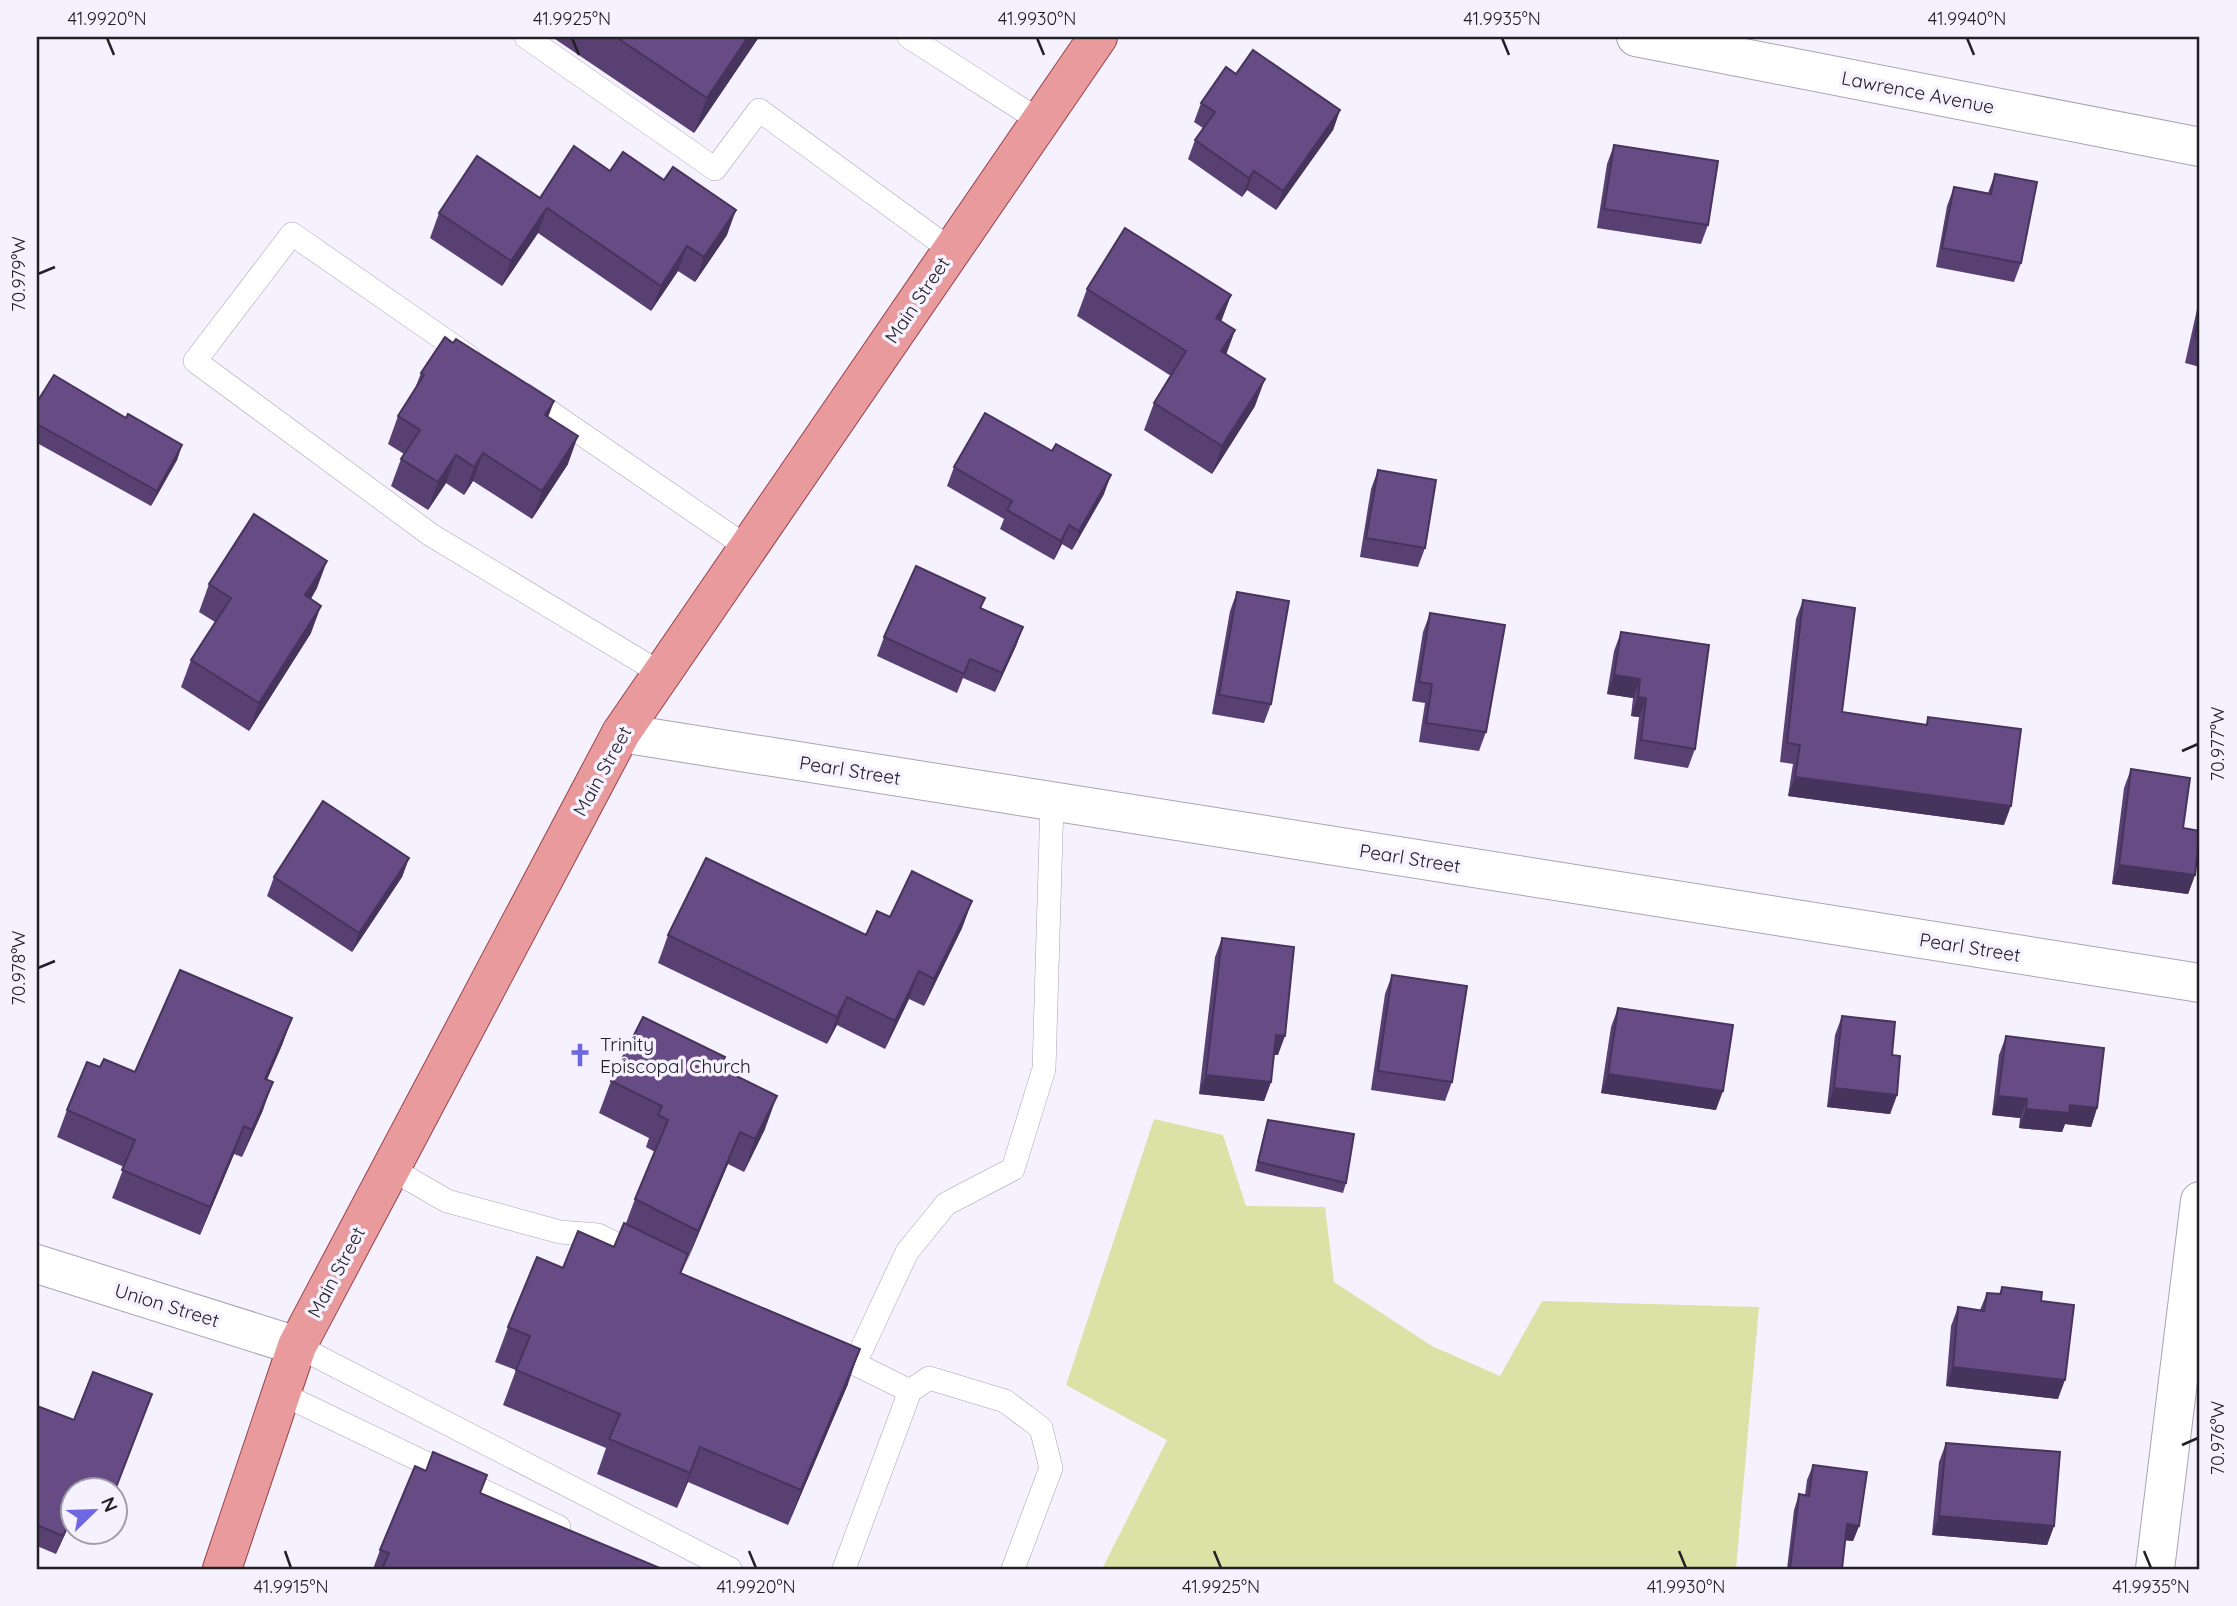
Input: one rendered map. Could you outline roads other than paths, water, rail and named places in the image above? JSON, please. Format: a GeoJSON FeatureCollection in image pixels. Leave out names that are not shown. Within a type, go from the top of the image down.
{"type":"FeatureCollection","features":[{"type":"Feature","properties":{"kind":"main road","name":"Main Street"},"geometry":{"type":"LineString","coordinates":[[222,1569],[297,1346],[621,733],[1098,37]]}},
{"type":"Feature","properties":{"kind":"street","name":"Lawrence Avenue"},"geometry":{"type":"LineString","coordinates":[[1636,37],[2200,147]]}},
{"type":"Feature","properties":{"kind":"street","name":"Pearl Street"},"geometry":{"type":"LineString","coordinates":[[621,733],[2200,983]]}},
{"type":"Feature","properties":{"kind":"street"},"geometry":{"type":"LineString","coordinates":[[2155,1569],[2200,1201]]}},
{"type":"Feature","properties":{"kind":"street","name":"Union Street"},"geometry":{"type":"LineString","coordinates":[[37,1264],[297,1346]]}},
{"type":"Feature","properties":{"kind":"lane"},"geometry":{"type":"LineString","coordinates":[[526,37],[715,169],[759,110],[951,250]]}},
{"type":"Feature","properties":{"kind":"lane"},"geometry":{"type":"LineString","coordinates":[[909,37],[1040,121]]}},
{"type":"Feature","properties":{"kind":"lane"},"geometry":{"type":"LineString","coordinates":[[483,366],[292,234],[195,361],[431,535],[662,674]]}},
{"type":"Feature","properties":{"kind":"lane"},"geometry":{"type":"LineString","coordinates":[[505,381],[748,548]]}},
{"type":"Feature","properties":{"kind":"lane"},"geometry":{"type":"LineString","coordinates":[[855,1363],[907,1252],[930,1223],[946,1204],[1013,1169],[1044,1069],[1052,802]]}},
{"type":"Feature","properties":{"kind":"lane"},"geometry":{"type":"LineString","coordinates":[[390,1168],[447,1201],[560,1232],[598,1235],[659,1265]]}},
{"type":"Feature","properties":{"kind":"lane"},"geometry":{"type":"LineString","coordinates":[[818,1345],[910,1391]]}},
{"type":"Feature","properties":{"kind":"lane"},"geometry":{"type":"LineString","coordinates":[[297,1346],[730,1569]]}},
{"type":"Feature","properties":{"kind":"lane"},"geometry":{"type":"LineString","coordinates":[[844,1569],[910,1391],[929,1378],[1005,1401],[1041,1428],[1051,1468],[1013,1569]]}},
{"type":"Feature","properties":{"kind":"lane"},"geometry":{"type":"LineString","coordinates":[[282,1394],[573,1534]]}},
{"type":"Feature","properties":{"kind":"place","name":"Trinity Episcopal Church"},"geometry":{"type":"Point","coordinates":[580,1055]}}]}
